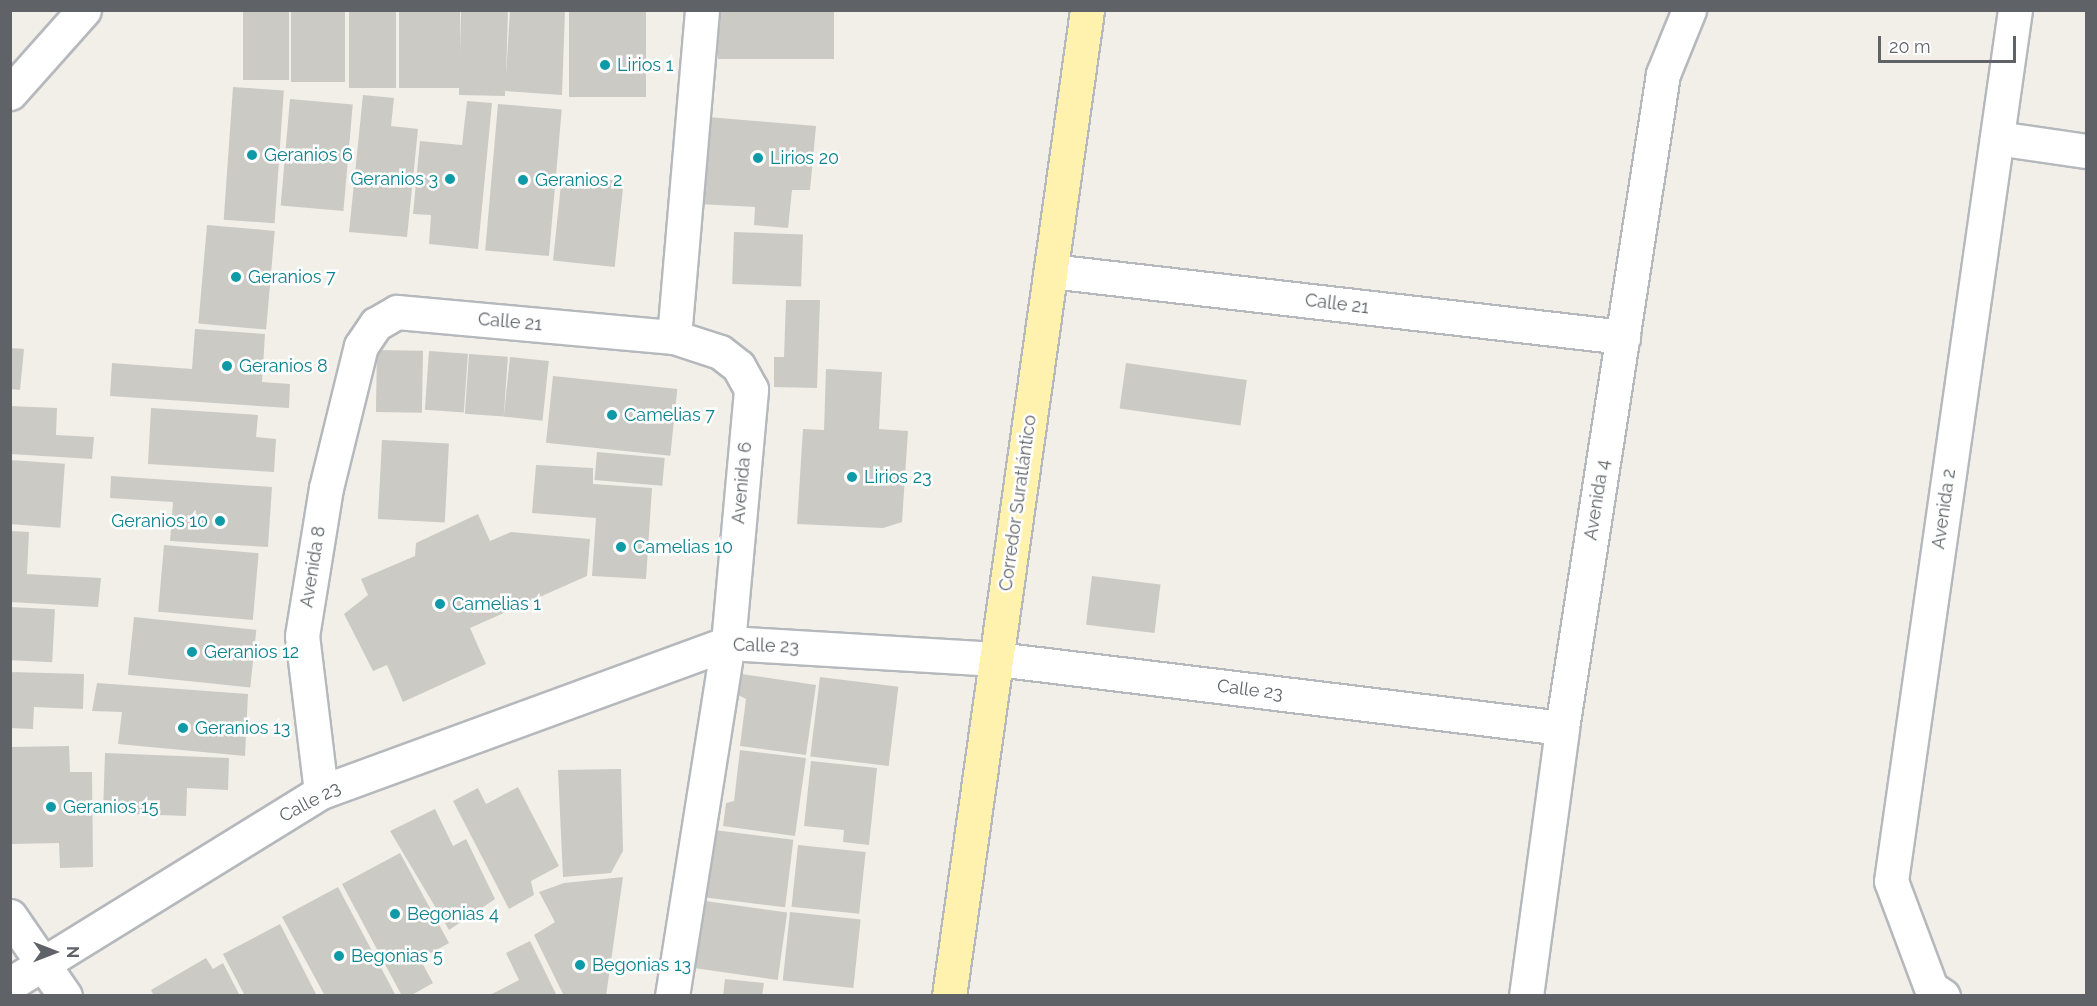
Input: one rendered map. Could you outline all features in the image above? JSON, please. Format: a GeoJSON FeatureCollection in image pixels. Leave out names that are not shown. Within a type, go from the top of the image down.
{"type":"FeatureCollection","features":[{"type":"Feature","properties":{"kind":"main road","name":"Corredor Suratlántico"},"geometry":{"type":"LineString","coordinates":[[949,996],[1087,10]]}},
{"type":"Feature","properties":{"kind":"street"},"geometry":{"type":"LineString","coordinates":[[10,93],[84,10]]}},
{"type":"Feature","properties":{"kind":"street","name":"Avenida 4"},"geometry":{"type":"LineString","coordinates":[[1526,996],[1562,728],[1663,74],[1689,10]]}},
{"type":"Feature","properties":{"kind":"street","name":"Avenida 2"},"geometry":{"type":"LineString","coordinates":[[1943,996],[1931,988],[1891,881],[2015,10]]}},
{"type":"Feature","properties":{"kind":"street"},"geometry":{"type":"LineString","coordinates":[[674,337],[702,11]]}},
{"type":"Feature","properties":{"kind":"street"},"geometry":{"type":"LineString","coordinates":[[1996,138],[2086,151]]}},
{"type":"Feature","properties":{"kind":"street","name":"Calle 21"},"geometry":{"type":"LineString","coordinates":[[1051,271],[1623,337]]}},
{"type":"Feature","properties":{"kind":"street","name":"Calle 21"},"geometry":{"type":"LineString","coordinates":[[361,346],[376,324],[397,312],[674,337]]}},
{"type":"Feature","properties":{"kind":"street","name":"Avenida 6"},"geometry":{"type":"LineString","coordinates":[[672,996],[728,643],[751,389],[738,366],[720,352],[674,337]]}},
{"type":"Feature","properties":{"kind":"street","name":"Avenida 8"},"geometry":{"type":"LineString","coordinates":[[321,792],[302,636],[326,488],[361,346]]}},
{"type":"Feature","properties":{"kind":"street","name":"Calle 23"},"geometry":{"type":"LineString","coordinates":[[10,984],[43,967],[321,792],[728,643],[997,659],[1562,728]]}},
{"type":"Feature","properties":{"kind":"street"},"geometry":{"type":"LineString","coordinates":[[10,915],[43,967],[65,996]]}},
{"type":"Feature","properties":{"kind":"building"},"geometry":{"type":"Polygon","coordinates":[[[243,10],[289,10],[289,80],[243,80],[243,10]]]}},
{"type":"Feature","properties":{"kind":"building"},"geometry":{"type":"Polygon","coordinates":[[[291,10],[345,10],[345,82],[291,82],[291,10]]]}},
{"type":"Feature","properties":{"kind":"building"},"geometry":{"type":"Polygon","coordinates":[[[349,10],[396,10],[396,88],[349,88],[349,10]]]}},
{"type":"Feature","properties":{"kind":"building"},"geometry":{"type":"Polygon","coordinates":[[[399,10],[460,10],[460,88],[399,88],[399,10]]]}},
{"type":"Feature","properties":{"kind":"building"},"geometry":{"type":"Polygon","coordinates":[[[461,10],[508,10],[506,76],[510,10],[565,10],[562,95],[505,91],[505,96],[459,95],[461,10]]]}},
{"type":"Feature","properties":{"kind":"building","name":"Lirios 1"},"geometry":{"type":"Polygon","coordinates":[[[569,10],[646,10],[646,97],[569,97],[569,10]]]}},
{"type":"Feature","properties":{"kind":"building"},"geometry":{"type":"Polygon","coordinates":[[[718,10],[834,10],[834,59],[718,59],[718,10]]]}},
{"type":"Feature","properties":{"kind":"building","name":"Geranios 6"},"geometry":{"type":"Polygon","coordinates":[[[233,87],[284,91],[275,223],[224,220],[233,87]]]}},
{"type":"Feature","properties":{"kind":"building"},"geometry":{"type":"Polygon","coordinates":[[[363,95],[394,98],[391,126],[418,129],[407,237],[349,232],[363,95]]]}},
{"type":"Feature","properties":{"kind":"building"},"geometry":{"type":"Polygon","coordinates":[[[290,99],[353,104],[343,211],[281,206],[290,99]]]}},
{"type":"Feature","properties":{"kind":"building","name":"Geranios 3"},"geometry":{"type":"Polygon","coordinates":[[[467,101],[492,103],[478,249],[429,244],[431,215],[413,214],[420,141],[462,145],[467,101]]]}},
{"type":"Feature","properties":{"kind":"building","name":"Geranios 2"},"geometry":{"type":"Polygon","coordinates":[[[498,104],[562,110],[549,256],[485,250],[498,104]]]}},
{"type":"Feature","properties":{"kind":"building","name":"Lirios 20"},"geometry":{"type":"Polygon","coordinates":[[[708,117],[816,126],[810,190],[792,190],[788,228],[754,225],[755,207],[699,204],[708,117]]]}},
{"type":"Feature","properties":{"kind":"building"},"geometry":{"type":"Polygon","coordinates":[[[562,175],[624,181],[615,267],[553,261],[562,175]]]}},
{"type":"Feature","properties":{"kind":"building","name":"Geranios 7"},"geometry":{"type":"Polygon","coordinates":[[[207,225],[275,231],[266,330],[198,324],[207,225]]]}},
{"type":"Feature","properties":{"kind":"building"},"geometry":{"type":"Polygon","coordinates":[[[734,232],[803,234],[801,286],[732,284],[734,232]]]}},
{"type":"Feature","properties":{"kind":"building"},"geometry":{"type":"Polygon","coordinates":[[[786,300],[820,300],[817,388],[774,387],[774,357],[784,357],[786,300]]]}},
{"type":"Feature","properties":{"kind":"building","name":"Geranios 8"},"geometry":{"type":"Polygon","coordinates":[[[195,329],[265,334],[262,382],[290,384],[289,408],[110,396],[112,363],[192,369],[195,329]]]}},
{"type":"Feature","properties":{"kind":"building"},"geometry":{"type":"Polygon","coordinates":[[[10,348],[24,349],[20,390],[10,389],[10,348]]]}},
{"type":"Feature","properties":{"kind":"building"},"geometry":{"type":"Polygon","coordinates":[[[377,350],[423,351],[422,413],[376,412],[377,350]]]}},
{"type":"Feature","properties":{"kind":"building"},"geometry":{"type":"Polygon","coordinates":[[[429,351],[468,354],[464,413],[425,410],[429,351]]]}},
{"type":"Feature","properties":{"kind":"building"},"geometry":{"type":"Polygon","coordinates":[[[469,354],[508,357],[504,417],[465,414],[469,354]]]}},
{"type":"Feature","properties":{"kind":"building"},"geometry":{"type":"Polygon","coordinates":[[[510,357],[549,361],[543,421],[504,417],[510,357]]]}},
{"type":"Feature","properties":{"kind":"building"},"geometry":{"type":"Polygon","coordinates":[[[1126,363],[1247,380],[1240,426],[1120,409],[1126,363]]]}},
{"type":"Feature","properties":{"kind":"building","name":"Lirios 23"},"geometry":{"type":"Polygon","coordinates":[[[826,369],[882,372],[879,429],[908,431],[902,522],[883,528],[797,524],[803,429],[824,430],[826,369]]]}},
{"type":"Feature","properties":{"kind":"building","name":"Camelias 7"},"geometry":{"type":"Polygon","coordinates":[[[553,376],[677,389],[670,456],[546,443],[553,376]]]}},
{"type":"Feature","properties":{"kind":"building"},"geometry":{"type":"Polygon","coordinates":[[[10,406],[57,408],[56,435],[94,437],[92,459],[10,454],[10,406]]]}},
{"type":"Feature","properties":{"kind":"building"},"geometry":{"type":"Polygon","coordinates":[[[151,408],[258,415],[256,437],[276,439],[274,472],[148,464],[151,408]]]}},
{"type":"Feature","properties":{"kind":"building"},"geometry":{"type":"Polygon","coordinates":[[[382,440],[449,444],[445,522],[378,519],[382,440]]]}},
{"type":"Feature","properties":{"kind":"building"},"geometry":{"type":"Polygon","coordinates":[[[597,452],[665,458],[662,486],[595,480],[597,452]]]}},
{"type":"Feature","properties":{"kind":"building"},"geometry":{"type":"Polygon","coordinates":[[[10,460],[65,464],[60,528],[10,524],[10,460]]]}},
{"type":"Feature","properties":{"kind":"building","name":"Camelias 10"},"geometry":{"type":"Polygon","coordinates":[[[536,465],[593,468],[593,484],[652,488],[646,579],[592,576],[596,518],[532,513],[536,465]]]}},
{"type":"Feature","properties":{"kind":"building","name":"Geranios 10"},"geometry":{"type":"Polygon","coordinates":[[[111,476],[272,487],[268,547],[170,541],[173,502],[110,498],[111,476]]]}},
{"type":"Feature","properties":{"kind":"building","name":"Camelias 1"},"geometry":{"type":"Polygon","coordinates":[[[478,514],[490,541],[511,532],[590,539],[587,576],[470,628],[486,664],[403,702],[387,665],[373,671],[344,614],[368,595],[361,579],[415,556],[416,543],[478,514]]]}},
{"type":"Feature","properties":{"kind":"building"},"geometry":{"type":"Polygon","coordinates":[[[10,531],[29,532],[27,574],[101,578],[98,607],[10,602],[10,531]]]}},
{"type":"Feature","properties":{"kind":"building"},"geometry":{"type":"Polygon","coordinates":[[[164,545],[259,553],[253,620],[158,612],[164,545]]]}},
{"type":"Feature","properties":{"kind":"building"},"geometry":{"type":"Polygon","coordinates":[[[1092,576],[1160,584],[1155,633],[1086,625],[1092,576]]]}},
{"type":"Feature","properties":{"kind":"building"},"geometry":{"type":"Polygon","coordinates":[[[10,607],[55,609],[52,662],[10,660],[10,607]]]}},
{"type":"Feature","properties":{"kind":"building","name":"Geranios 12"},"geometry":{"type":"Polygon","coordinates":[[[134,617],[256,630],[250,688],[128,675],[134,617]]]}},
{"type":"Feature","properties":{"kind":"building"},"geometry":{"type":"Polygon","coordinates":[[[10,672],[84,674],[83,709],[34,707],[33,729],[10,728],[10,672]]]}},
{"type":"Feature","properties":{"kind":"building"},"geometry":{"type":"Polygon","coordinates":[[[741,674],[816,685],[806,755],[740,746],[746,699],[738,695],[741,674]]]}},
{"type":"Feature","properties":{"kind":"building"},"geometry":{"type":"Polygon","coordinates":[[[820,677],[898,687],[889,766],[810,756],[820,677]]]}},
{"type":"Feature","properties":{"kind":"building","name":"Geranios 13"},"geometry":{"type":"Polygon","coordinates":[[[97,683],[248,694],[245,756],[118,744],[122,712],[92,711],[97,683]]]}},
{"type":"Feature","properties":{"kind":"building","name":"Geranios 15"},"geometry":{"type":"Polygon","coordinates":[[[69,746],[70,772],[92,772],[93,867],[60,868],[59,843],[10,844],[10,747],[69,746]]]}},
{"type":"Feature","properties":{"kind":"building"},"geometry":{"type":"Polygon","coordinates":[[[740,750],[806,758],[795,836],[723,826],[726,803],[734,801],[740,750]]]}},
{"type":"Feature","properties":{"kind":"building"},"geometry":{"type":"Polygon","coordinates":[[[105,753],[229,758],[228,790],[187,788],[186,816],[103,813],[105,753]]]}},
{"type":"Feature","properties":{"kind":"building"},"geometry":{"type":"Polygon","coordinates":[[[811,761],[877,768],[869,845],[843,842],[844,830],[804,826],[811,761]]]}},
{"type":"Feature","properties":{"kind":"building"},"geometry":{"type":"Polygon","coordinates":[[[621,769],[623,851],[611,873],[563,877],[558,770],[621,769]]]}},
{"type":"Feature","properties":{"kind":"building"},"geometry":{"type":"Polygon","coordinates":[[[518,787],[559,866],[531,881],[534,895],[509,909],[453,801],[478,788],[486,804],[518,787]]]}},
{"type":"Feature","properties":{"kind":"building"},"geometry":{"type":"Polygon","coordinates":[[[435,809],[453,846],[466,839],[495,899],[449,930],[390,831],[435,809]]]}},
{"type":"Feature","properties":{"kind":"building"},"geometry":{"type":"Polygon","coordinates":[[[714,830],[793,840],[785,907],[706,897],[714,830]]]}},
{"type":"Feature","properties":{"kind":"building"},"geometry":{"type":"Polygon","coordinates":[[[798,845],[866,852],[859,914],[792,907],[798,845]]]}},
{"type":"Feature","properties":{"kind":"building","name":"Begonias 4"},"geometry":{"type":"Polygon","coordinates":[[[400,853],[449,943],[420,959],[433,983],[410,996],[402,996],[342,884],[400,853]]]}},
{"type":"Feature","properties":{"kind":"building","name":"Begonias 13"},"geometry":{"type":"Polygon","coordinates":[[[623,877],[606,996],[564,996],[534,935],[555,922],[539,892],[564,883],[623,877]]]}},
{"type":"Feature","properties":{"kind":"building","name":"Begonias 5"},"geometry":{"type":"Polygon","coordinates":[[[338,887],[396,996],[325,996],[282,917],[338,887]]]}},
{"type":"Feature","properties":{"kind":"building"},"geometry":{"type":"Polygon","coordinates":[[[705,901],[787,913],[778,980],[696,968],[705,901]]]}},
{"type":"Feature","properties":{"kind":"building"},"geometry":{"type":"Polygon","coordinates":[[[790,912],[861,919],[853,988],[783,981],[790,912]]]}},
{"type":"Feature","properties":{"kind":"building"},"geometry":{"type":"Polygon","coordinates":[[[280,924],[317,996],[245,996],[223,954],[280,924]]]}},
{"type":"Feature","properties":{"kind":"building"},"geometry":{"type":"Polygon","coordinates":[[[530,941],[557,996],[488,996],[519,980],[506,953],[530,941]]]}},
{"type":"Feature","properties":{"kind":"building"},"geometry":{"type":"Polygon","coordinates":[[[206,958],[213,969],[223,963],[240,996],[154,996],[151,990],[206,958]]]}},
{"type":"Feature","properties":{"kind":"building"},"geometry":{"type":"Polygon","coordinates":[[[725,979],[764,983],[762,996],[723,996],[725,979]]]}},
{"type":"Feature","properties":{"kind":"place","name":"Lirios 1"},"geometry":{"type":"Point","coordinates":[605,65]}},
{"type":"Feature","properties":{"kind":"place","name":"Geranios 6"},"geometry":{"type":"Point","coordinates":[252,155]}},
{"type":"Feature","properties":{"kind":"place","name":"Lirios 20"},"geometry":{"type":"Point","coordinates":[758,158]}},
{"type":"Feature","properties":{"kind":"place","name":"Geranios 3"},"geometry":{"type":"Point","coordinates":[450,179]}},
{"type":"Feature","properties":{"kind":"place","name":"Geranios 2"},"geometry":{"type":"Point","coordinates":[523,180]}},
{"type":"Feature","properties":{"kind":"place","name":"Geranios 7"},"geometry":{"type":"Point","coordinates":[236,277]}},
{"type":"Feature","properties":{"kind":"place","name":"Geranios 8"},"geometry":{"type":"Point","coordinates":[227,366]}},
{"type":"Feature","properties":{"kind":"place","name":"Camelias 7"},"geometry":{"type":"Point","coordinates":[612,415]}},
{"type":"Feature","properties":{"kind":"place","name":"Lirios 23"},"geometry":{"type":"Point","coordinates":[852,477]}},
{"type":"Feature","properties":{"kind":"place","name":"Geranios 10"},"geometry":{"type":"Point","coordinates":[220,521]}},
{"type":"Feature","properties":{"kind":"place","name":"Camelias 10"},"geometry":{"type":"Point","coordinates":[621,547]}},
{"type":"Feature","properties":{"kind":"place","name":"Camelias 1"},"geometry":{"type":"Point","coordinates":[440,604]}},
{"type":"Feature","properties":{"kind":"place","name":"Geranios 12"},"geometry":{"type":"Point","coordinates":[192,652]}},
{"type":"Feature","properties":{"kind":"place","name":"Geranios 13"},"geometry":{"type":"Point","coordinates":[183,728]}},
{"type":"Feature","properties":{"kind":"place","name":"Geranios 15"},"geometry":{"type":"Point","coordinates":[51,807]}},
{"type":"Feature","properties":{"kind":"place","name":"Begonias 4"},"geometry":{"type":"Point","coordinates":[395,914]}},
{"type":"Feature","properties":{"kind":"place","name":"Begonias 5"},"geometry":{"type":"Point","coordinates":[339,956]}},
{"type":"Feature","properties":{"kind":"place","name":"Begonias 13"},"geometry":{"type":"Point","coordinates":[580,965]}}]}
